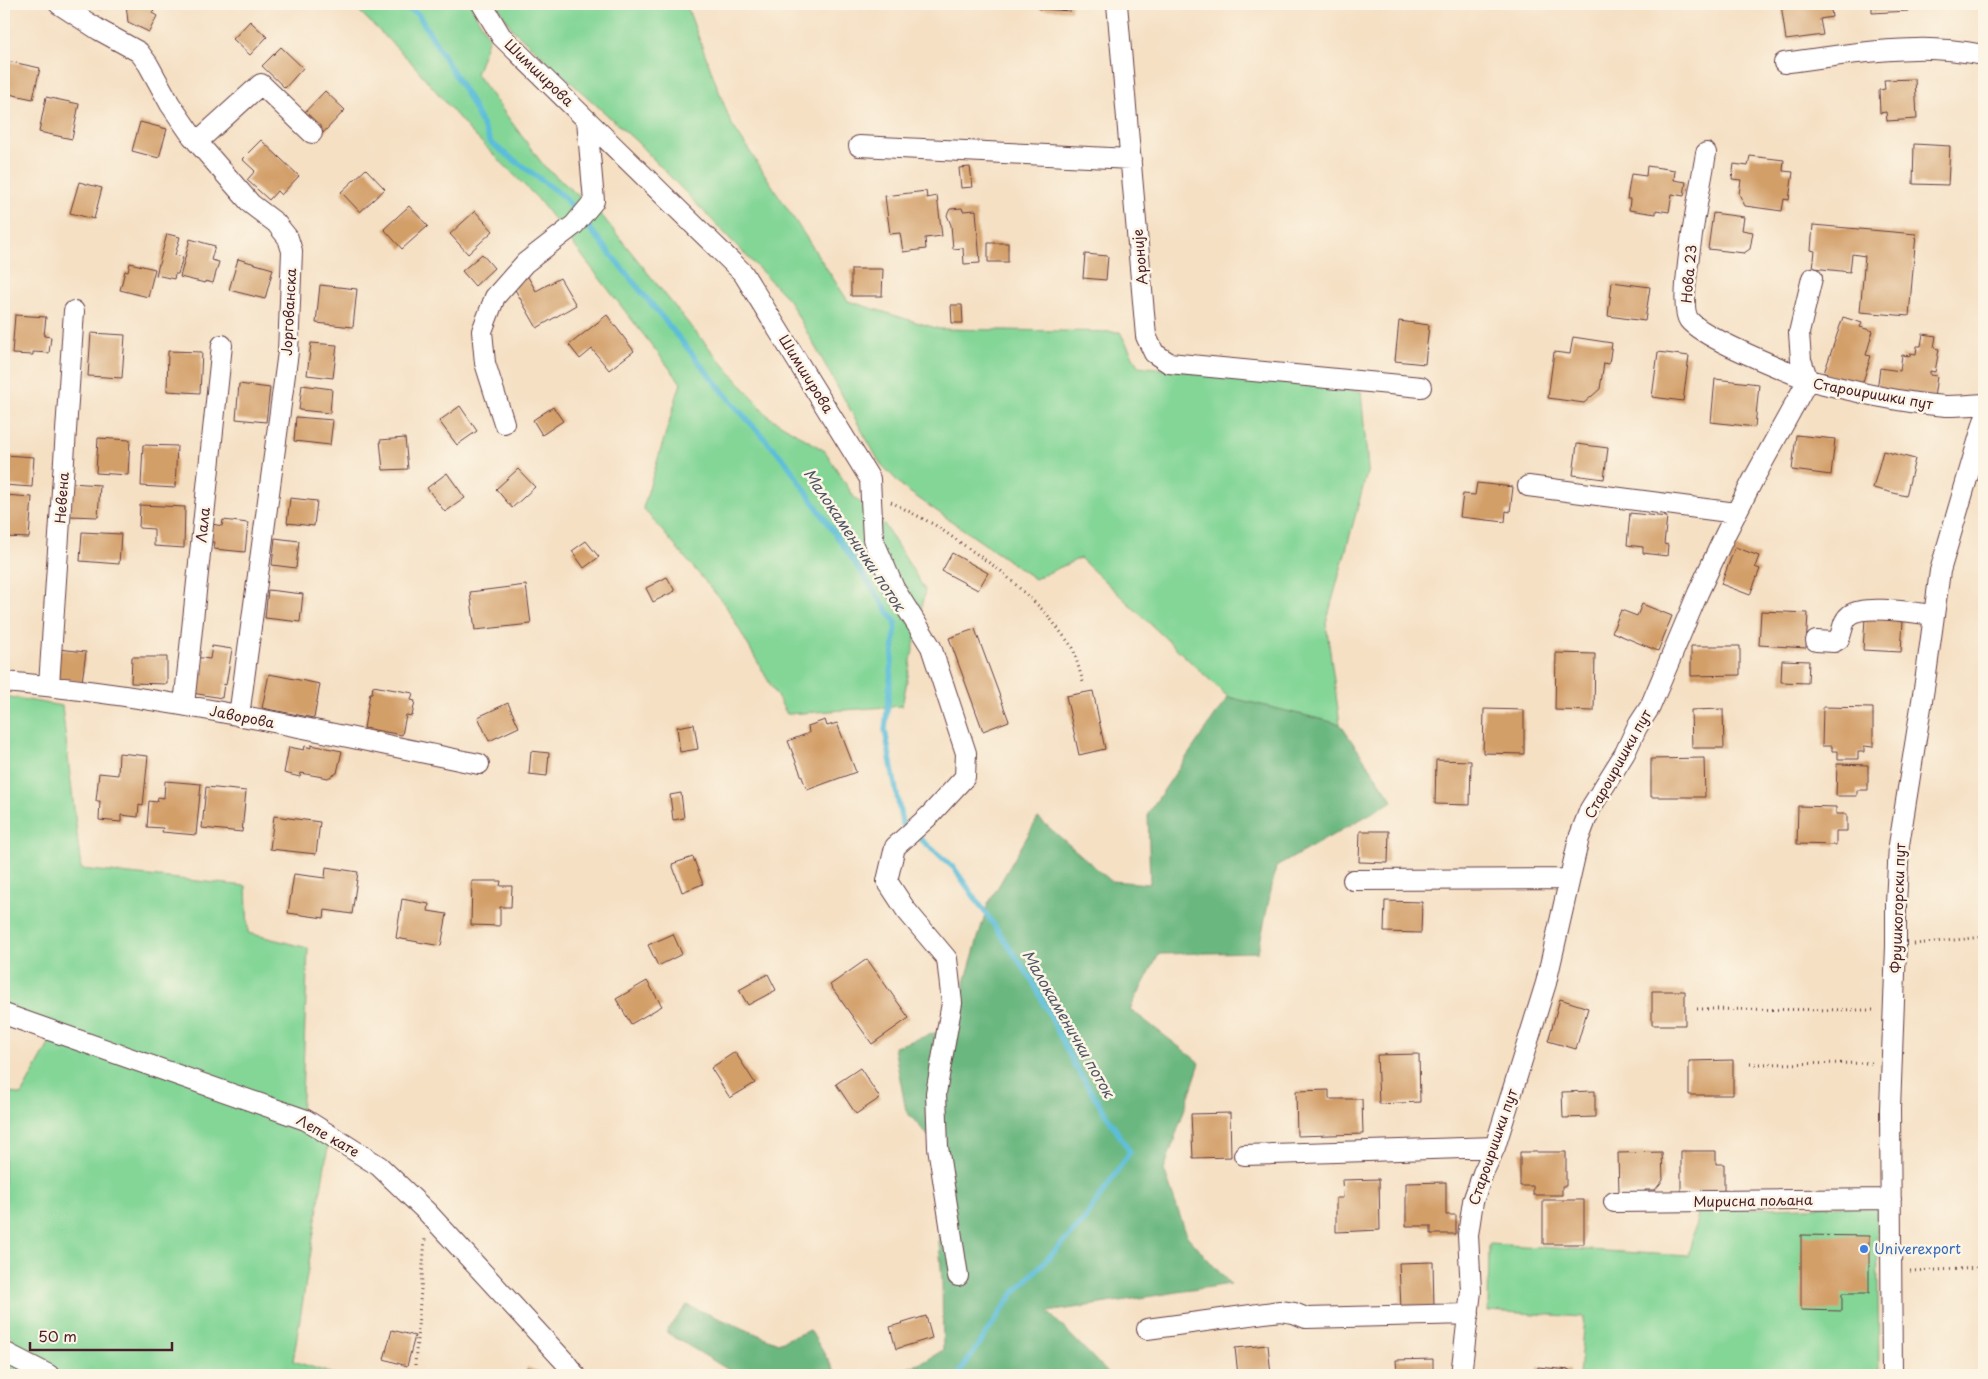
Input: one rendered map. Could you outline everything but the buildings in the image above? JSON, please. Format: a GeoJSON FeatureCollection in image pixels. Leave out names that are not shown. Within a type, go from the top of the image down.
{"type":"FeatureCollection","features":[{"type":"Feature","properties":{"kind":"street","name":"Јоргованска"},"geometry":{"type":"LineString","coordinates":[[59,4],[99,30],[139,52],[182,123],[251,204],[276,224],[288,238],[292,251],[288,352],[239,716]]}},
{"type":"Feature","properties":{"kind":"street","name":"Шимширова"},"geometry":{"type":"LineString","coordinates":[[482,4],[501,36],[743,273],[870,479],[874,539],[894,588],[931,647],[966,753],[965,777],[929,816],[895,847],[887,881],[906,910],[947,959],[952,1003],[936,1093],[938,1147],[958,1276]]}},
{"type":"Feature","properties":{"kind":"street"},"geometry":{"type":"LineString","coordinates":[[859,146],[1131,159],[1117,4]]}},
{"type":"Feature","properties":{"kind":"street"},"geometry":{"type":"LineString","coordinates":[[1784,63],[1859,52],[1916,48],[1984,55]]}},
{"type":"Feature","properties":{"kind":"street"},"geometry":{"type":"LineString","coordinates":[[197,142],[260,84],[312,133]]}},
{"type":"Feature","properties":{"kind":"street"},"geometry":{"type":"LineString","coordinates":[[504,424],[485,363],[482,331],[495,297],[525,264],[574,225],[594,201],[587,120]]}},
{"type":"Feature","properties":{"kind":"street","name":"Нова 23"},"geometry":{"type":"LineString","coordinates":[[1706,153],[1687,269],[1685,305],[1688,319],[1703,332],[1808,380]]}},
{"type":"Feature","properties":{"kind":"street","name":"Ароније"},"geometry":{"type":"LineString","coordinates":[[1131,159],[1146,336],[1150,348],[1163,361],[1169,364],[1421,387]]}},
{"type":"Feature","properties":{"kind":"street"},"geometry":{"type":"LineString","coordinates":[[1808,380],[1801,360],[1799,333],[1812,278]]}},
{"type":"Feature","properties":{"kind":"street","name":"Невена"},"geometry":{"type":"LineString","coordinates":[[49,685],[74,311]]}},
{"type":"Feature","properties":{"kind":"street","name":"Лала"},"geometry":{"type":"LineString","coordinates":[[184,705],[222,345]]}},
{"type":"Feature","properties":{"kind":"street","name":"Староиришки пут"},"geometry":{"type":"LineString","coordinates":[[1461,1375],[1471,1291],[1468,1235],[1473,1201],[1495,1147],[1546,983],[1579,838],[1590,809],[1625,753],[1637,727],[1650,707],[1698,593],[1736,513],[1808,380],[1856,392],[1906,401],[1946,406],[1984,404]]}},
{"type":"Feature","properties":{"kind":"street","name":"Фрушкогорски пут"},"geometry":{"type":"LineString","coordinates":[[1892,1375],[1890,1109],[1896,903],[1900,845],[1940,571],[1984,421]]}},
{"type":"Feature","properties":{"kind":"street"},"geometry":{"type":"LineString","coordinates":[[1528,486],[1736,513]]}},
{"type":"Feature","properties":{"kind":"street"},"geometry":{"type":"LineString","coordinates":[[1816,641],[1834,642],[1839,639],[1843,623],[1849,615],[1857,611],[1870,610],[1934,615]]}},
{"type":"Feature","properties":{"kind":"street","name":"Јаворова"},"geometry":{"type":"LineString","coordinates":[[4,682],[49,685],[184,705],[479,764]]}},
{"type":"Feature","properties":{"kind":"street"},"geometry":{"type":"LineString","coordinates":[[1353,880],[1569,880]]}},
{"type":"Feature","properties":{"kind":"street","name":"Лепе кате"},"geometry":{"type":"LineString","coordinates":[[4,1014],[306,1120],[379,1166],[427,1212],[565,1362],[574,1375]]}},
{"type":"Feature","properties":{"kind":"street"},"geometry":{"type":"LineString","coordinates":[[1244,1155],[1495,1147]]}},
{"type":"Feature","properties":{"kind":"street","name":"Мирисна пољана"},"geometry":{"type":"LineString","coordinates":[[1614,1202],[1891,1199]]}},
{"type":"Feature","properties":{"kind":"street"},"geometry":{"type":"LineString","coordinates":[[1148,1329],[1280,1311],[1294,1313],[1306,1318],[1469,1314]]}},
{"type":"Feature","properties":{"kind":"street"},"geometry":{"type":"LineString","coordinates":[[4,1352],[49,1375]]}},
{"type":"Feature","properties":{"kind":"path"},"geometry":{"type":"LineString","coordinates":[[870,479],[891,502],[935,525],[1001,571],[1046,613],[1073,648],[1083,682]]}},
{"type":"Feature","properties":{"kind":"path"},"geometry":{"type":"LineString","coordinates":[[1896,946],[1984,937]]}},
{"type":"Feature","properties":{"kind":"path"},"geometry":{"type":"LineString","coordinates":[[1697,1009],[1894,1010]]}},
{"type":"Feature","properties":{"kind":"path"},"geometry":{"type":"LineString","coordinates":[[1750,1064],[1892,1063]]}},
{"type":"Feature","properties":{"kind":"path"},"geometry":{"type":"LineString","coordinates":[[415,1365],[427,1212]]}},
{"type":"Feature","properties":{"kind":"path"},"geometry":{"type":"LineString","coordinates":[[1892,1271],[1984,1268]]}},
{"type":"Feature","properties":{"kind":"green space"},"geometry":{"type":"Polygon","coordinates":[[[352,4],[470,4],[489,38],[476,74],[544,166],[603,217],[692,328],[769,417],[825,451],[854,497],[884,524],[925,590],[902,706],[787,714],[726,606],[643,508],[681,383],[538,199],[470,131],[411,62],[352,4]]]}},
{"type":"Feature","properties":{"kind":"green space"},"geometry":{"type":"Polygon","coordinates":[[[497,4],[686,4],[731,123],[848,301],[939,329],[1120,332],[1138,366],[1361,391],[1368,469],[1326,623],[1340,724],[1228,697],[1080,558],[1035,579],[905,489],[880,463],[789,300],[636,141],[512,29],[497,4]]]}},
{"type":"Feature","properties":{"kind":"green space"},"geometry":{"type":"Polygon","coordinates":[[[4,696],[62,706],[81,869],[246,886],[248,933],[308,948],[301,1120],[329,1140],[293,1361],[336,1375],[4,1375],[4,1365],[13,1337],[4,1333],[4,1091],[21,1095],[58,1028],[4,1006],[4,696]]]}},
{"type":"Feature","properties":{"kind":"green space"},"geometry":{"type":"Polygon","coordinates":[[[1228,697],[1340,724],[1393,801],[1276,867],[1258,952],[1159,954],[1130,1009],[1200,1063],[1164,1170],[1187,1236],[1230,1284],[1048,1312],[1110,1375],[888,1375],[924,1362],[943,1350],[942,1280],[931,1139],[906,1111],[894,1047],[952,1027],[988,904],[1038,818],[1111,881],[1150,884],[1148,813],[1228,697]]]}},
{"type":"Feature","properties":{"kind":"green space"},"geometry":{"type":"Polygon","coordinates":[[[1877,1205],[1879,1375],[1579,1375],[1584,1317],[1488,1311],[1489,1244],[1688,1256],[1699,1210],[1877,1205]]]}},
{"type":"Feature","properties":{"kind":"green space"},"geometry":{"type":"Polygon","coordinates":[[[687,1305],[778,1343],[810,1330],[837,1375],[737,1375],[666,1332],[687,1305]]]}},
{"type":"Feature","properties":{"kind":"waterway","name":"Малокаменички поток"},"geometry":{"type":"LineString","coordinates":[[398,4],[418,14],[470,100],[491,143],[563,196],[734,405],[786,462],[896,623],[885,730],[902,823],[954,868],[994,925],[1032,980],[1075,1066],[1130,1152],[1082,1223],[1013,1294],[958,1375]]}},
{"type":"Feature","properties":{"kind":"place","name":"Univerexport"},"geometry":{"type":"Point","coordinates":[1864,1249]}}]}
